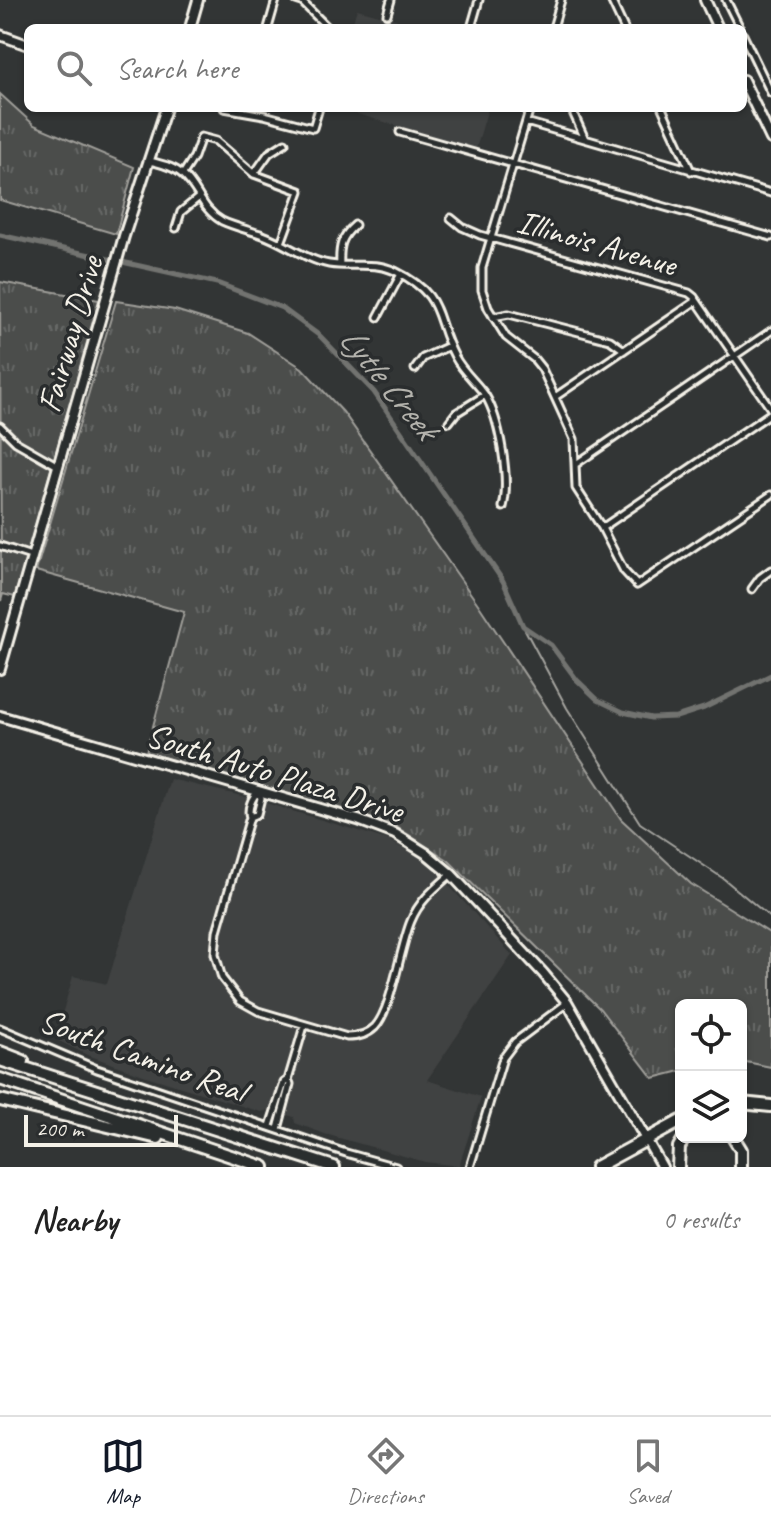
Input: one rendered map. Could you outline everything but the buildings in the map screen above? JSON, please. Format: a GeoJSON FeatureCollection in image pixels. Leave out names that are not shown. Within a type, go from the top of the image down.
{"type":"FeatureCollection","features":[{"type":"Feature","properties":{"kind":"highway"},"geometry":{"type":"LineString","coordinates":[[0,1052],[62,1078]]}},
{"type":"Feature","properties":{"kind":"highway"},"geometry":{"type":"LineString","coordinates":[[0,1060],[334,1167]]}},
{"type":"Feature","properties":{"kind":"highway"},"geometry":{"type":"LineString","coordinates":[[0,1079],[264,1167]]}},
{"type":"Feature","properties":{"kind":"highway"},"geometry":{"type":"LineString","coordinates":[[0,1100],[218,1152]]}},
{"type":"Feature","properties":{"kind":"highway"},"geometry":{"type":"LineString","coordinates":[[747,1104],[771,1106]]}},
{"type":"Feature","properties":{"kind":"highway"},"geometry":{"type":"LineString","coordinates":[[596,1167],[675,1124]]}},
{"type":"Feature","properties":{"kind":"highway"},"geometry":{"type":"LineString","coordinates":[[678,1167],[681,1143]]}},
{"type":"Feature","properties":{"kind":"highway"},"geometry":{"type":"LineString","coordinates":[[737,1143],[741,1150],[741,1167]]}},
{"type":"Feature","properties":{"kind":"street"},"geometry":{"type":"LineString","coordinates":[[191,24],[198,0]]}},
{"type":"Feature","properties":{"kind":"street"},"geometry":{"type":"LineString","coordinates":[[269,24],[276,0]]}},
{"type":"Feature","properties":{"kind":"street"},"geometry":{"type":"LineString","coordinates":[[296,0],[324,24]]}},
{"type":"Feature","properties":{"kind":"street"},"geometry":{"type":"LineString","coordinates":[[387,14],[391,0]]}},
{"type":"Feature","properties":{"kind":"street"},"geometry":{"type":"LineString","coordinates":[[472,24],[479,0]]}},
{"type":"Feature","properties":{"kind":"street"},"geometry":{"type":"LineString","coordinates":[[554,24],[561,0]]}},
{"type":"Feature","properties":{"kind":"street"},"geometry":{"type":"LineString","coordinates":[[611,0],[622,24]]}},
{"type":"Feature","properties":{"kind":"street"},"geometry":{"type":"LineString","coordinates":[[705,0],[716,24]]}},
{"type":"Feature","properties":{"kind":"street"},"geometry":{"type":"LineString","coordinates":[[726,0],[738,24]]}},
{"type":"Feature","properties":{"kind":"street"},"geometry":{"type":"LineString","coordinates":[[0,35],[24,44]]}},
{"type":"Feature","properties":{"kind":"street"},"geometry":{"type":"LineString","coordinates":[[747,43],[771,93]]}},
{"type":"Feature","properties":{"kind":"street"},"geometry":{"type":"LineString","coordinates":[[747,88],[771,139]]}},
{"type":"Feature","properties":{"kind":"street","name":"Fairway Drive"},"geometry":{"type":"LineString","coordinates":[[0,669],[124,236],[165,112]]}},
{"type":"Feature","properties":{"kind":"street"},"geometry":{"type":"LineString","coordinates":[[247,112],[313,128],[318,112]]}},
{"type":"Feature","properties":{"kind":"street"},"geometry":{"type":"LineString","coordinates":[[529,112],[482,268],[484,300],[506,337],[538,363],[574,439],[576,488],[602,528],[624,571],[637,585],[771,495]]}},
{"type":"Feature","properties":{"kind":"street"},"geometry":{"type":"LineString","coordinates":[[573,112],[585,139]]}},
{"type":"Feature","properties":{"kind":"street"},"geometry":{"type":"LineString","coordinates":[[664,112],[691,171]]}},
{"type":"Feature","properties":{"kind":"street"},"geometry":{"type":"LineString","coordinates":[[526,122],[771,193]]}},
{"type":"Feature","properties":{"kind":"street"},"geometry":{"type":"LineString","coordinates":[[400,132],[771,237]]}},
{"type":"Feature","properties":{"kind":"street"},"geometry":{"type":"LineString","coordinates":[[183,174],[194,157],[201,137],[216,141],[254,174],[300,191],[281,243]]}},
{"type":"Feature","properties":{"kind":"street"},"geometry":{"type":"LineString","coordinates":[[254,174],[265,157],[285,143]]}},
{"type":"Feature","properties":{"kind":"street"},"geometry":{"type":"LineString","coordinates":[[150,161],[183,174],[198,198],[222,221],[281,243],[317,261],[340,265],[378,265],[401,274],[421,288],[434,302],[442,318],[449,346],[457,361],[485,395],[493,410],[501,444],[506,496],[503,507]]}},
{"type":"Feature","properties":{"kind":"street"},"geometry":{"type":"LineString","coordinates":[[176,228],[181,212],[198,198]]}},
{"type":"Feature","properties":{"kind":"street","name":"Illinois Avenue"},"geometry":{"type":"LineString","coordinates":[[451,218],[469,231],[491,238],[683,291],[696,300],[771,411]]}},
{"type":"Feature","properties":{"kind":"street"},"geometry":{"type":"LineString","coordinates":[[340,265],[342,240],[355,225]]}},
{"type":"Feature","properties":{"kind":"street"},"geometry":{"type":"LineString","coordinates":[[378,317],[401,274]]}},
{"type":"Feature","properties":{"kind":"street"},"geometry":{"type":"LineString","coordinates":[[555,397],[696,300]]}},
{"type":"Feature","properties":{"kind":"street"},"geometry":{"type":"LineString","coordinates":[[493,317],[509,314],[610,340],[624,350]]}},
{"type":"Feature","properties":{"kind":"street"},"geometry":{"type":"LineString","coordinates":[[576,465],[771,331]]}},
{"type":"Feature","properties":{"kind":"street"},"geometry":{"type":"LineString","coordinates":[[415,369],[423,358],[449,346]]}},
{"type":"Feature","properties":{"kind":"street"},"geometry":{"type":"LineString","coordinates":[[449,422],[456,413],[485,395]]}},
{"type":"Feature","properties":{"kind":"street"},"geometry":{"type":"LineString","coordinates":[[602,528],[771,411]]}},
{"type":"Feature","properties":{"kind":"street"},"geometry":{"type":"LineString","coordinates":[[0,426],[16,442],[59,466]]}},
{"type":"Feature","properties":{"kind":"street"},"geometry":{"type":"LineString","coordinates":[[0,546],[32,556]]}},
{"type":"Feature","properties":{"kind":"street"},"geometry":{"type":"LineString","coordinates":[[752,589],[771,570]]}},
{"type":"Feature","properties":{"kind":"street","name":"South Auto Plaza Drive"},"geometry":{"type":"LineString","coordinates":[[0,716],[381,828],[409,841],[451,874],[567,1002],[662,1167]]}},
{"type":"Feature","properties":{"kind":"street"},"geometry":{"type":"LineString","coordinates":[[258,792],[261,798],[257,814],[250,817],[217,931],[217,964],[229,988],[248,1006],[347,1037],[360,1037],[376,1027],[411,921],[422,902],[451,874]]}},
{"type":"Feature","properties":{"kind":"street"},"geometry":{"type":"LineString","coordinates":[[470,1167],[503,1058],[515,1042],[567,1002]]}},
{"type":"Feature","properties":{"kind":"street"},"geometry":{"type":"LineString","coordinates":[[270,1126],[304,1026]]}},
{"type":"Feature","properties":{"kind":"street","name":"South Camino Real"},"geometry":{"type":"LineString","coordinates":[[0,1028],[97,1069],[396,1167]]}},
{"type":"Feature","properties":{"kind":"street"},"geometry":{"type":"LineString","coordinates":[[278,1129],[290,1084],[288,1080]]}},
{"type":"Feature","properties":{"kind":"shaded area"},"geometry":{"type":"Polygon","coordinates":[[[357,9],[412,24],[352,24],[357,9]]]}},
{"type":"Feature","properties":{"kind":"shaded area"},"geometry":{"type":"Polygon","coordinates":[[[351,112],[487,112],[476,149],[351,112]]]}},
{"type":"Feature","properties":{"kind":"shaded area"},"geometry":{"type":"Polygon","coordinates":[[[170,779],[246,797],[388,840],[434,869],[512,955],[427,1080],[481,1097],[459,1166],[425,1162],[325,1134],[295,1123],[294,1117],[269,1110],[261,1112],[146,1076],[85,1054],[55,1039],[73,976],[107,984],[170,779]]]}},
{"type":"Feature","properties":{"kind":"green space"},"geometry":{"type":"Polygon","coordinates":[[[0,94],[34,125],[134,167],[116,234],[0,200],[0,94]]]}},
{"type":"Feature","properties":{"kind":"green space"},"geometry":{"type":"Polygon","coordinates":[[[0,282],[99,300],[15,597],[3,594],[1,601],[0,282]]]}},
{"type":"Feature","properties":{"kind":"green space"},"geometry":{"type":"Polygon","coordinates":[[[116,301],[175,310],[248,333],[302,368],[343,412],[478,604],[621,819],[691,884],[771,934],[771,1067],[747,1062],[747,999],[675,999],[675,1072],[653,1078],[600,1009],[448,860],[393,825],[146,752],[184,612],[36,571],[116,301]]]}},
{"type":"Feature","properties":{"kind":"waterway","name":"Lytle Creek"},"geometry":{"type":"LineString","coordinates":[[0,235],[217,283],[282,308],[320,336],[374,392],[503,581],[523,626],[551,645],[577,680],[598,700],[623,712],[651,718],[676,717],[704,708],[771,675]]}},
{"type":"Feature","properties":{"kind":"waterway","name":"Lytle Creek"},"geometry":{"type":"LineString","coordinates":[[523,626],[567,708],[640,823],[724,879],[771,918]]}}]}
